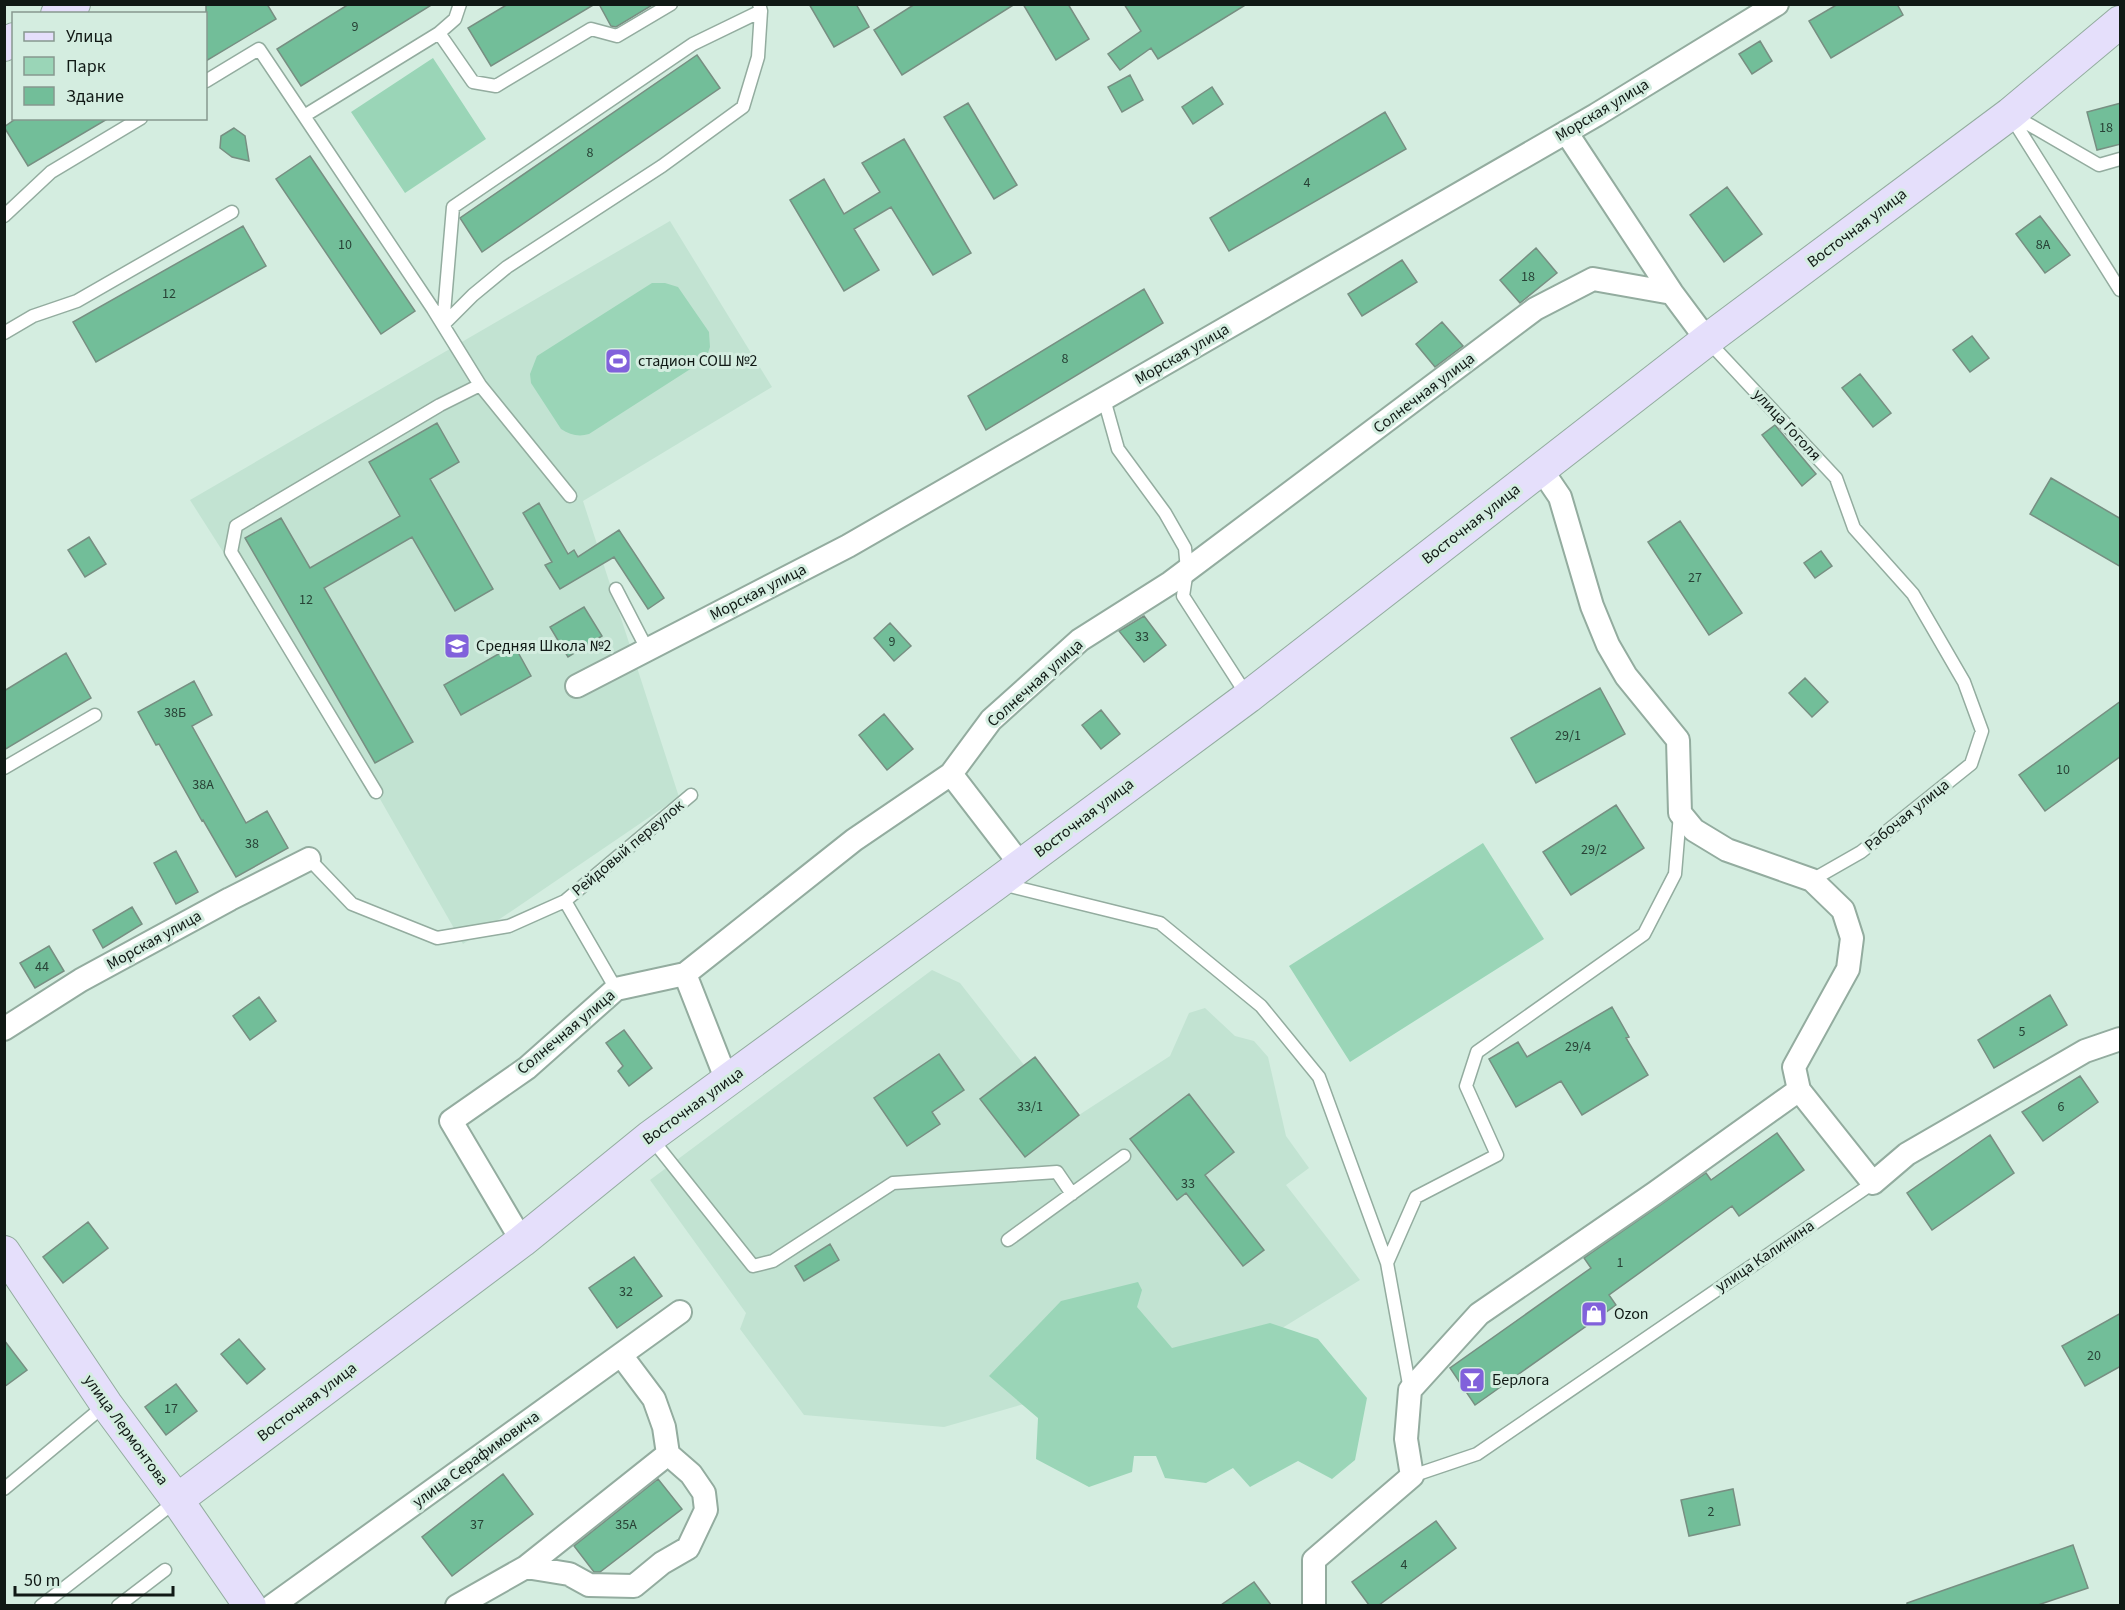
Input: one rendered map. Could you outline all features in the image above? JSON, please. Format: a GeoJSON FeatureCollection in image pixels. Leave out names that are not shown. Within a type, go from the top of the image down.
{"type":"FeatureCollection","features":[{"type":"Feature","properties":{"kind":"street"},"geometry":{"type":"LineString","coordinates":[[60,12],[74,4]]}},
{"type":"Feature","properties":{"kind":"street","name":"Морская улица"},"geometry":{"type":"LineString","coordinates":[[577,686],[848,546],[1566,132],[1777,4]]}},
{"type":"Feature","properties":{"kind":"street","name":"Восточная улица"},"geometry":{"type":"LineString","coordinates":[[177,1500],[522,1241],[650,1137],[1248,697],[1707,340],[2010,114],[2121,22]]}},
{"type":"Feature","properties":{"kind":"street","name":"улица Гоголя"},"geometry":{"type":"LineString","coordinates":[[1566,132],[1672,292],[1707,340]]}},
{"type":"Feature","properties":{"kind":"street","name":"Солнечная улица"},"geometry":{"type":"LineString","coordinates":[[522,1241],[451,1121],[526,1068],[616,989],[685,974],[854,840],[951,774],[991,720],[1080,640],[1187,570],[1535,309],[1593,279],[1672,292]]}},
{"type":"Feature","properties":{"kind":"street"},"geometry":{"type":"LineString","coordinates":[[1541,469],[1560,497],[1592,606],[1608,645],[1626,676],[1678,740],[1680,813],[1694,830],[1727,850],[1812,879],[1843,910],[1852,938],[1848,969],[1794,1067],[1799,1090],[1873,1183]]}},
{"type":"Feature","properties":{"kind":"street"},"geometry":{"type":"LineString","coordinates":[[951,774],[1009,874]]}},
{"type":"Feature","properties":{"kind":"street","name":"Морская улица"},"geometry":{"type":"LineString","coordinates":[[4,1029],[81,980],[309,859]]}},
{"type":"Feature","properties":{"kind":"street"},"geometry":{"type":"LineString","coordinates":[[685,974],[727,1081]]}},
{"type":"Feature","properties":{"kind":"street","name":"улица Калинина"},"geometry":{"type":"LineString","coordinates":[[1873,1183],[1907,1154],[2065,1062],[2085,1051],[2121,1039]]}},
{"type":"Feature","properties":{"kind":"street"},"geometry":{"type":"LineString","coordinates":[[1314,1605],[1314,1560],[1412,1476],[1406,1439],[1410,1390],[1479,1314],[1655,1193],[1799,1090]]}},
{"type":"Feature","properties":{"kind":"street","name":"улица Лермонтова"},"geometry":{"type":"LineString","coordinates":[[4,1252],[106,1404],[177,1500],[250,1605]]}},
{"type":"Feature","properties":{"kind":"street","name":"улица Серафимовича"},"geometry":{"type":"LineString","coordinates":[[272,1605],[680,1312]]}},
{"type":"Feature","properties":{"kind":"street"},"geometry":{"type":"LineString","coordinates":[[526,1567],[569,1574],[589,1585],[634,1586],[662,1563],[688,1548],[706,1510],[704,1493],[691,1474],[668,1454],[664,1427],[654,1399],[621,1355]]}},
{"type":"Feature","properties":{"kind":"street"},"geometry":{"type":"LineString","coordinates":[[457,1605],[526,1567],[668,1454]]}},
{"type":"Feature","properties":{"kind":"lane"},"geometry":{"type":"LineString","coordinates":[[304,116],[439,33],[455,19],[460,4]]}},
{"type":"Feature","properties":{"kind":"lane"},"geometry":{"type":"LineString","coordinates":[[439,33],[473,82],[495,86],[591,29],[616,36],[671,4]]}},
{"type":"Feature","properties":{"kind":"lane"},"geometry":{"type":"LineString","coordinates":[[442,325],[453,207],[693,44],[760,8]]}},
{"type":"Feature","properties":{"kind":"lane"},"geometry":{"type":"LineString","coordinates":[[442,325],[507,267],[662,166],[743,107],[758,57],[760,8]]}},
{"type":"Feature","properties":{"kind":"lane"},"geometry":{"type":"LineString","coordinates":[[207,80],[260,49],[480,385],[570,496]]}},
{"type":"Feature","properties":{"kind":"lane"},"geometry":{"type":"LineString","coordinates":[[2010,114],[2099,165],[2121,159]]}},
{"type":"Feature","properties":{"kind":"lane"},"geometry":{"type":"LineString","coordinates":[[2010,114],[2119,285]]}},
{"type":"Feature","properties":{"kind":"lane"},"geometry":{"type":"LineString","coordinates":[[4,216],[51,172],[138,120]]}},
{"type":"Feature","properties":{"kind":"lane"},"geometry":{"type":"LineString","coordinates":[[4,333],[33,316],[77,301],[232,212]]}},
{"type":"Feature","properties":{"kind":"lane","name":"улица Гоголя"},"geometry":{"type":"LineString","coordinates":[[1707,340],[1836,478],[1854,528],[1919,603],[1964,682],[1982,731]]}},
{"type":"Feature","properties":{"kind":"lane"},"geometry":{"type":"LineString","coordinates":[[376,792],[231,552],[236,526],[440,405],[480,385]]}},
{"type":"Feature","properties":{"kind":"lane"},"geometry":{"type":"LineString","coordinates":[[1104,399],[1118,449],[1165,513],[1185,548],[1187,570],[1183,596],[1248,697]]}},
{"type":"Feature","properties":{"kind":"lane"},"geometry":{"type":"LineString","coordinates":[[616,589],[647,649]]}},
{"type":"Feature","properties":{"kind":"lane"},"geometry":{"type":"LineString","coordinates":[[4,768],[95,715]]}},
{"type":"Feature","properties":{"kind":"lane","name":"Рабочая улица"},"geometry":{"type":"LineString","coordinates":[[1812,879],[1861,852],[1971,764],[1982,731]]}},
{"type":"Feature","properties":{"kind":"lane","name":"Рейдовый переулок"},"geometry":{"type":"LineString","coordinates":[[309,859],[352,904],[437,938],[509,926],[566,901],[691,795]]}},
{"type":"Feature","properties":{"kind":"lane"},"geometry":{"type":"LineString","coordinates":[[1387,1263],[1416,1197],[1497,1155],[1466,1086],[1477,1052],[1644,934],[1675,874],[1680,813]]}},
{"type":"Feature","properties":{"kind":"lane"},"geometry":{"type":"LineString","coordinates":[[1009,874],[1160,922],[1261,1006],[1319,1077],[1387,1263],[1410,1390]]}},
{"type":"Feature","properties":{"kind":"lane"},"geometry":{"type":"LineString","coordinates":[[566,901],[616,989]]}},
{"type":"Feature","properties":{"kind":"lane"},"geometry":{"type":"LineString","coordinates":[[650,1137],[753,1266],[773,1261],[893,1183],[1057,1172],[1072,1194]]}},
{"type":"Feature","properties":{"kind":"lane"},"geometry":{"type":"LineString","coordinates":[[1008,1240],[1124,1156]]}},
{"type":"Feature","properties":{"kind":"lane","name":"улица Калинина"},"geometry":{"type":"LineString","coordinates":[[1412,1476],[1477,1454],[1873,1183]]}},
{"type":"Feature","properties":{"kind":"lane"},"geometry":{"type":"LineString","coordinates":[[4,1489],[106,1404]]}},
{"type":"Feature","properties":{"kind":"lane","name":"Восточная улица"},"geometry":{"type":"LineString","coordinates":[[41,1605],[177,1500]]}},
{"type":"Feature","properties":{"kind":"lane"},"geometry":{"type":"LineString","coordinates":[[118,1605],[165,1570]]}},
{"type":"Feature","properties":{"kind":"shaded area","name":"Средняя Школа №2"},"geometry":{"type":"Polygon","coordinates":[[[670,221],[772,387],[583,501],[679,797],[463,944],[376,792],[190,500],[670,221]]]}},
{"type":"Feature","properties":{"kind":"shaded area"},"geometry":{"type":"Polygon","coordinates":[[[932,970],[960,983],[1024,1065],[1035,1057],[1079,1115],[1170,1056],[1189,1013],[1205,1008],[1235,1036],[1254,1041],[1268,1057],[1286,1136],[1309,1168],[1286,1185],[1360,1280],[1261,1341],[1086,1386],[944,1427],[804,1415],[740,1329],[746,1313],[650,1180],[932,970]]]}},
{"type":"Feature","properties":{"kind":"green space"},"geometry":{"type":"Polygon","coordinates":[[[433,58],[486,139],[405,193],[351,112],[433,58]]]}},
{"type":"Feature","properties":{"kind":"green space","name":"стадион СОШ №2"},"geometry":{"type":"Polygon","coordinates":[[[652,283],[665,283],[678,287],[709,332],[710,347],[706,359],[589,434],[578,435],[564,431],[531,383],[530,374],[537,356],[652,283]]]}},
{"type":"Feature","properties":{"kind":"green space"},"geometry":{"type":"Polygon","coordinates":[[[1483,843],[1544,939],[1350,1062],[1289,966],[1483,843]]]}},
{"type":"Feature","properties":{"kind":"green space"},"geometry":{"type":"Polygon","coordinates":[[[1138,1282],[1142,1290],[1137,1307],[1172,1348],[1270,1323],[1318,1339],[1367,1398],[1355,1460],[1332,1479],[1298,1461],[1250,1487],[1233,1468],[1206,1483],[1165,1478],[1156,1456],[1134,1456],[1132,1472],[1089,1487],[1036,1459],[1038,1418],[989,1376],[1061,1301],[1138,1282]]]}},
{"type":"Feature","properties":{"kind":"building"},"geometry":{"type":"Polygon","coordinates":[[[206,4],[267,4],[276,19],[207,60],[206,4]]]}},
{"type":"Feature","properties":{"kind":"building"},"geometry":{"type":"Polygon","coordinates":[[[349,4],[433,4],[301,86],[277,49],[349,4]]]}},
{"type":"Feature","properties":{"kind":"building"},"geometry":{"type":"Polygon","coordinates":[[[508,4],[595,4],[491,66],[468,28],[508,4]]]}},
{"type":"Feature","properties":{"kind":"building"},"geometry":{"type":"Polygon","coordinates":[[[599,4],[654,4],[616,27],[611,26],[599,4]]]}},
{"type":"Feature","properties":{"kind":"building"},"geometry":{"type":"Polygon","coordinates":[[[809,4],[856,4],[869,27],[834,47],[809,4]]]}},
{"type":"Feature","properties":{"kind":"building"},"geometry":{"type":"Polygon","coordinates":[[[915,4],[1015,4],[902,75],[874,30],[915,4]]]}},
{"type":"Feature","properties":{"kind":"building"},"geometry":{"type":"Polygon","coordinates":[[[1023,4],[1068,4],[1089,39],[1056,60],[1023,4]]]}},
{"type":"Feature","properties":{"kind":"building"},"geometry":{"type":"Polygon","coordinates":[[[1124,4],[1247,4],[1158,59],[1151,48],[1120,70],[1108,54],[1141,31],[1124,4]]]}},
{"type":"Feature","properties":{"kind":"building"},"geometry":{"type":"Polygon","coordinates":[[[1838,4],[1897,4],[1903,15],[1831,58],[1809,21],[1838,4]]]}},
{"type":"Feature","properties":{"kind":"building"},"geometry":{"type":"Polygon","coordinates":[[[1760,41],[1772,61],[1752,74],[1739,54],[1760,41]]]}},
{"type":"Feature","properties":{"kind":"building"},"geometry":{"type":"Polygon","coordinates":[[[697,55],[720,88],[482,252],[460,218],[697,55]]]}},
{"type":"Feature","properties":{"kind":"building"},"geometry":{"type":"Polygon","coordinates":[[[1130,75],[1143,100],[1122,112],[1108,87],[1130,75]]]}},
{"type":"Feature","properties":{"kind":"building"},"geometry":{"type":"Polygon","coordinates":[[[1212,87],[1223,104],[1193,124],[1182,107],[1212,87]]]}},
{"type":"Feature","properties":{"kind":"building"},"geometry":{"type":"Polygon","coordinates":[[[968,103],[1017,185],[994,199],[944,117],[968,103]]]}},
{"type":"Feature","properties":{"kind":"building"},"geometry":{"type":"Polygon","coordinates":[[[2121,103],[2121,144],[2097,150],[2087,112],[2121,103]]]}},
{"type":"Feature","properties":{"kind":"building"},"geometry":{"type":"Polygon","coordinates":[[[1385,112],[1406,149],[1229,251],[1210,218],[1385,112]]]}},
{"type":"Feature","properties":{"kind":"building"},"geometry":{"type":"Polygon","coordinates":[[[14,120],[106,120],[28,166],[4,127],[14,120]]]}},
{"type":"Feature","properties":{"kind":"building"},"geometry":{"type":"Polygon","coordinates":[[[234,128],[245,136],[249,161],[232,157],[220,148],[221,136],[234,128]]]}},
{"type":"Feature","properties":{"kind":"building"},"geometry":{"type":"Polygon","coordinates":[[[904,139],[971,253],[933,275],[891,207],[854,229],[879,270],[844,291],[790,200],[824,179],[844,214],[880,192],[862,163],[904,139]]]}},
{"type":"Feature","properties":{"kind":"building"},"geometry":{"type":"Polygon","coordinates":[[[310,156],[415,311],[381,334],[276,179],[310,156]]]}},
{"type":"Feature","properties":{"kind":"building"},"geometry":{"type":"Polygon","coordinates":[[[1727,187],[1762,234],[1724,262],[1690,215],[1727,187]]]}},
{"type":"Feature","properties":{"kind":"building"},"geometry":{"type":"Polygon","coordinates":[[[2040,216],[2070,255],[2045,273],[2016,234],[2040,216]]]}},
{"type":"Feature","properties":{"kind":"building"},"geometry":{"type":"Polygon","coordinates":[[[243,226],[266,266],[96,362],[73,322],[243,226]]]}},
{"type":"Feature","properties":{"kind":"building"},"geometry":{"type":"Polygon","coordinates":[[[1536,248],[1557,273],[1520,303],[1500,280],[1536,248]]]}},
{"type":"Feature","properties":{"kind":"building"},"geometry":{"type":"Polygon","coordinates":[[[1402,260],[1417,282],[1362,316],[1348,294],[1402,260]]]}},
{"type":"Feature","properties":{"kind":"building"},"geometry":{"type":"Polygon","coordinates":[[[1144,289],[1163,323],[986,430],[968,396],[1144,289]]]}},
{"type":"Feature","properties":{"kind":"building"},"geometry":{"type":"Polygon","coordinates":[[[1442,322],[1463,346],[1435,367],[1416,344],[1442,322]]]}},
{"type":"Feature","properties":{"kind":"building"},"geometry":{"type":"Polygon","coordinates":[[[1972,336],[1989,358],[1970,372],[1953,350],[1972,336]]]}},
{"type":"Feature","properties":{"kind":"building"},"geometry":{"type":"Polygon","coordinates":[[[1860,374],[1891,413],[1873,427],[1842,388],[1860,374]]]}},
{"type":"Feature","properties":{"kind":"building"},"geometry":{"type":"Polygon","coordinates":[[[437,423],[459,462],[430,479],[493,589],[455,611],[412,537],[324,588],[413,742],[375,763],[245,538],[281,518],[310,568],[400,516],[369,462],[437,423]]]}},
{"type":"Feature","properties":{"kind":"building"},"geometry":{"type":"Polygon","coordinates":[[[1775,425],[1816,474],[1802,486],[1762,435],[1775,425]]]}},
{"type":"Feature","properties":{"kind":"building"},"geometry":{"type":"Polygon","coordinates":[[[2051,478],[2121,519],[2121,567],[2030,514],[2051,478]]]}},
{"type":"Feature","properties":{"kind":"building"},"geometry":{"type":"Polygon","coordinates":[[[539,503],[568,554],[574,550],[578,557],[619,530],[664,598],[648,609],[614,557],[560,589],[545,565],[552,562],[523,513],[539,503]]]}},
{"type":"Feature","properties":{"kind":"building"},"geometry":{"type":"Polygon","coordinates":[[[1680,521],[1742,613],[1709,635],[1648,542],[1680,521]]]}},
{"type":"Feature","properties":{"kind":"building"},"geometry":{"type":"Polygon","coordinates":[[[89,537],[106,564],[85,577],[68,550],[89,537]]]}},
{"type":"Feature","properties":{"kind":"building"},"geometry":{"type":"Polygon","coordinates":[[[1821,551],[1832,566],[1815,578],[1804,563],[1821,551]]]}},
{"type":"Feature","properties":{"kind":"building"},"geometry":{"type":"Polygon","coordinates":[[[584,607],[602,636],[568,657],[550,627],[584,607]]]}},
{"type":"Feature","properties":{"kind":"building"},"geometry":{"type":"Polygon","coordinates":[[[1144,616],[1166,645],[1144,662],[1119,631],[1144,616]]]}},
{"type":"Feature","properties":{"kind":"building"},"geometry":{"type":"Polygon","coordinates":[[[890,623],[911,646],[894,661],[874,638],[890,623]]]}},
{"type":"Feature","properties":{"kind":"building"},"geometry":{"type":"Polygon","coordinates":[[[514,645],[531,676],[461,715],[444,685],[514,645]]]}},
{"type":"Feature","properties":{"kind":"building"},"geometry":{"type":"Polygon","coordinates":[[[66,653],[91,698],[4,750],[4,691],[66,653]]]}},
{"type":"Feature","properties":{"kind":"building"},"geometry":{"type":"Polygon","coordinates":[[[1805,678],[1828,702],[1812,717],[1789,693],[1805,678]]]}},
{"type":"Feature","properties":{"kind":"building"},"geometry":{"type":"Polygon","coordinates":[[[194,681],[212,715],[192,726],[246,823],[267,811],[288,848],[236,877],[138,712],[194,681]]]}},
{"type":"Feature","properties":{"kind":"building"},"geometry":{"type":"Polygon","coordinates":[[[1600,688],[1625,734],[1536,783],[1511,738],[1600,688]]]}},
{"type":"Feature","properties":{"kind":"building"},"geometry":{"type":"Polygon","coordinates":[[[2121,701],[2121,756],[2045,811],[2019,775],[2121,701]]]}},
{"type":"Feature","properties":{"kind":"building"},"geometry":{"type":"Polygon","coordinates":[[[1101,710],[1120,734],[1101,749],[1082,725],[1101,710]]]}},
{"type":"Feature","properties":{"kind":"building"},"geometry":{"type":"Polygon","coordinates":[[[884,714],[913,749],[887,770],[859,735],[884,714]]]}},
{"type":"Feature","properties":{"kind":"building"},"geometry":{"type":"Polygon","coordinates":[[[1616,805],[1644,848],[1571,895],[1543,852],[1616,805]]]}},
{"type":"Feature","properties":{"kind":"building"},"geometry":{"type":"Polygon","coordinates":[[[176,851],[198,892],[176,904],[154,863],[176,851]]]}},
{"type":"Feature","properties":{"kind":"building"},"geometry":{"type":"Polygon","coordinates":[[[132,907],[142,924],[103,948],[93,930],[132,907]]]}},
{"type":"Feature","properties":{"kind":"building"},"geometry":{"type":"Polygon","coordinates":[[[49,946],[64,971],[35,988],[20,963],[49,946]]]}},
{"type":"Feature","properties":{"kind":"building"},"geometry":{"type":"Polygon","coordinates":[[[2050,995],[2067,1025],[1994,1068],[1978,1040],[2050,995]]]}},
{"type":"Feature","properties":{"kind":"building"},"geometry":{"type":"Polygon","coordinates":[[[259,997],[276,1021],[250,1040],[233,1016],[259,997]]]}},
{"type":"Feature","properties":{"kind":"building"},"geometry":{"type":"Polygon","coordinates":[[[1612,1007],[1629,1037],[1626,1038],[1648,1075],[1582,1115],[1561,1081],[1516,1107],[1489,1059],[1518,1042],[1527,1057],[1612,1007]]]}},
{"type":"Feature","properties":{"kind":"building"},"geometry":{"type":"Polygon","coordinates":[[[624,1030],[652,1068],[629,1086],[618,1071],[623,1066],[606,1043],[624,1030]]]}},
{"type":"Feature","properties":{"kind":"building"},"geometry":{"type":"Polygon","coordinates":[[[939,1054],[964,1090],[932,1112],[940,1124],[907,1146],[874,1098],[939,1054]]]}},
{"type":"Feature","properties":{"kind":"building"},"geometry":{"type":"Polygon","coordinates":[[[1035,1057],[1079,1115],[1025,1157],[980,1099],[1035,1057]]]}},
{"type":"Feature","properties":{"kind":"building"},"geometry":{"type":"Polygon","coordinates":[[[2080,1076],[2098,1102],[2043,1141],[2022,1112],[2080,1076]]]}},
{"type":"Feature","properties":{"kind":"building"},"geometry":{"type":"Polygon","coordinates":[[[1189,1094],[1234,1152],[1205,1175],[1264,1250],[1243,1266],[1186,1193],[1177,1200],[1130,1139],[1189,1094]]]}},
{"type":"Feature","properties":{"kind":"building"},"geometry":{"type":"Polygon","coordinates":[[[1777,1133],[1804,1170],[1739,1216],[1732,1206],[1609,1295],[1616,1305],[1475,1405],[1450,1368],[1591,1268],[1584,1258],[1706,1173],[1711,1180],[1777,1133]]]}},
{"type":"Feature","properties":{"kind":"building"},"geometry":{"type":"Polygon","coordinates":[[[1990,1135],[2014,1173],[1932,1230],[1907,1193],[1990,1135]]]}},
{"type":"Feature","properties":{"kind":"building"},"geometry":{"type":"Polygon","coordinates":[[[88,1222],[108,1248],[63,1283],[43,1257],[88,1222]]]}},
{"type":"Feature","properties":{"kind":"building"},"geometry":{"type":"Polygon","coordinates":[[[830,1244],[839,1260],[804,1281],[795,1266],[830,1244]]]}},
{"type":"Feature","properties":{"kind":"building"},"geometry":{"type":"Polygon","coordinates":[[[634,1257],[662,1296],[617,1328],[589,1288],[634,1257]]]}},
{"type":"Feature","properties":{"kind":"building"},"geometry":{"type":"Polygon","coordinates":[[[2121,1313],[2121,1366],[2085,1386],[2062,1346],[2121,1313]]]}},
{"type":"Feature","properties":{"kind":"building"},"geometry":{"type":"Polygon","coordinates":[[[239,1339],[265,1369],[247,1384],[221,1354],[239,1339]]]}},
{"type":"Feature","properties":{"kind":"building"},"geometry":{"type":"Polygon","coordinates":[[[4,1340],[27,1370],[4,1387],[4,1340]]]}},
{"type":"Feature","properties":{"kind":"building"},"geometry":{"type":"Polygon","coordinates":[[[176,1384],[197,1411],[166,1435],[145,1407],[176,1384]]]}},
{"type":"Feature","properties":{"kind":"building"},"geometry":{"type":"Polygon","coordinates":[[[503,1474],[533,1514],[452,1576],[422,1537],[503,1474]]]}},
{"type":"Feature","properties":{"kind":"building"},"geometry":{"type":"Polygon","coordinates":[[[658,1479],[682,1509],[600,1572],[594,1572],[574,1546],[658,1479]]]}},
{"type":"Feature","properties":{"kind":"building"},"geometry":{"type":"Polygon","coordinates":[[[1733,1489],[1740,1525],[1689,1536],[1681,1500],[1733,1489]]]}},
{"type":"Feature","properties":{"kind":"building"},"geometry":{"type":"Polygon","coordinates":[[[1436,1521],[1456,1548],[1379,1605],[1369,1605],[1352,1582],[1436,1521]]]}},
{"type":"Feature","properties":{"kind":"building"},"geometry":{"type":"Polygon","coordinates":[[[2073,1545],[2088,1588],[2038,1605],[1907,1605],[1907,1603],[2073,1545]]]}},
{"type":"Feature","properties":{"kind":"building"},"geometry":{"type":"Polygon","coordinates":[[[1254,1582],[1271,1605],[1221,1605],[1254,1582]]]}},
{"type":"Feature","properties":{"kind":"place","name":"стадион СОШ №2"},"geometry":{"type":"Point","coordinates":[618,361]}},
{"type":"Feature","properties":{"kind":"place","name":"Средняя Школа №2"},"geometry":{"type":"Point","coordinates":[457,646]}},
{"type":"Feature","properties":{"kind":"place","name":"Ozon"},"geometry":{"type":"Point","coordinates":[1594,1314]}},
{"type":"Feature","properties":{"kind":"place","name":"Берлога"},"geometry":{"type":"Point","coordinates":[1472,1380]}}]}
